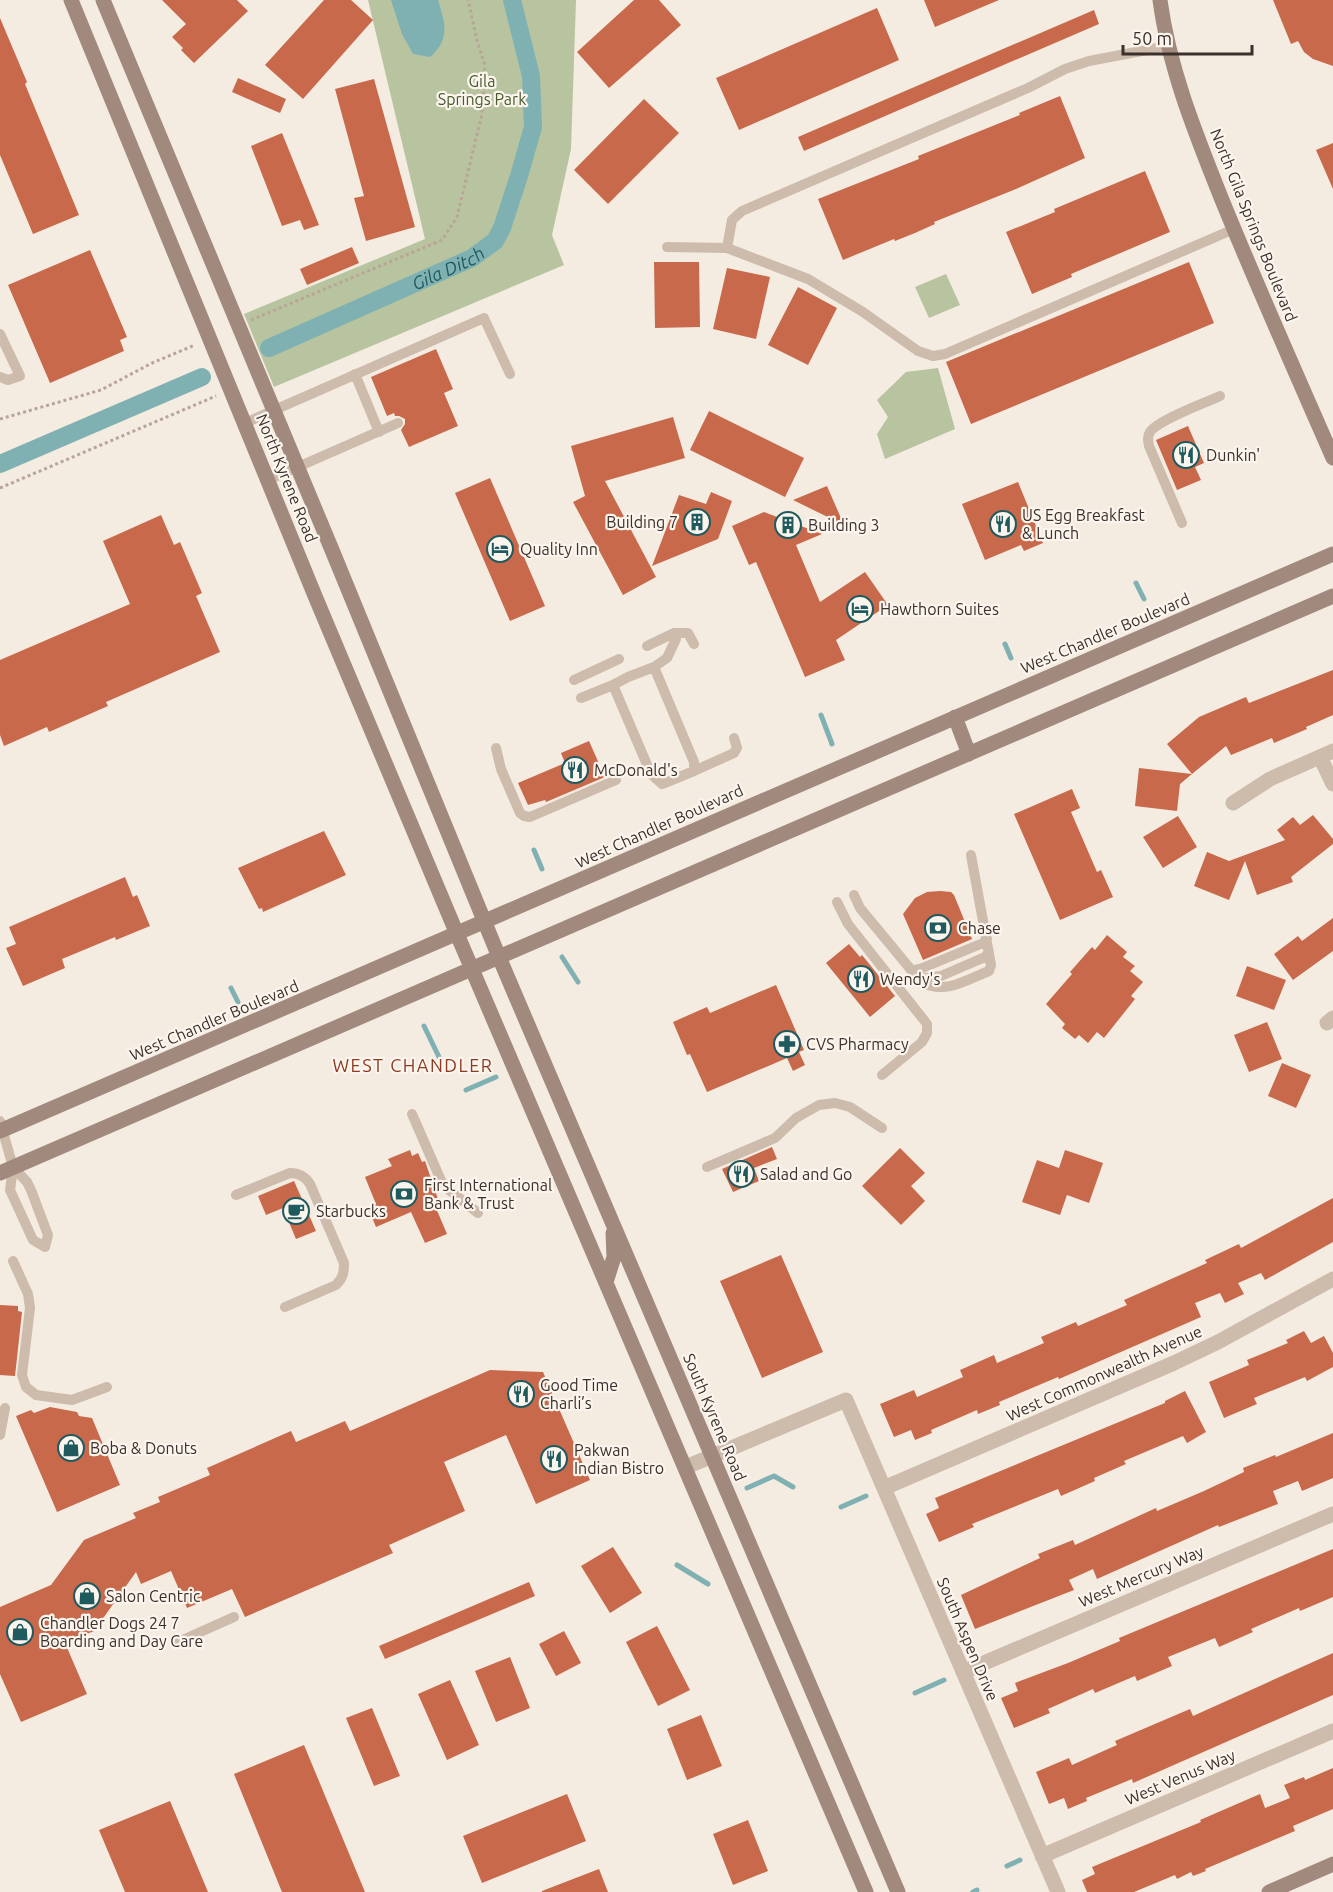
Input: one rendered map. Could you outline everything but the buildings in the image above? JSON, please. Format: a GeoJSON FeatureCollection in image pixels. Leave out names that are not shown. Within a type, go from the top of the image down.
{"type":"FeatureCollection","features":[{"type":"Feature","properties":{"kind":"main road","name":"North Kyrene Road"},"geometry":{"type":"LineString","coordinates":[[70,0],[471,969]]}},
{"type":"Feature","properties":{"kind":"main road","name":"North Kyrene Road"},"geometry":{"type":"LineString","coordinates":[[103,0],[499,957]]}},
{"type":"Feature","properties":{"kind":"main road","name":"North Gila Springs Boulevard"},"geometry":{"type":"LineString","coordinates":[[1160,0],[1168,46],[1178,83],[1234,229],[1333,458]]}},
{"type":"Feature","properties":{"kind":"main road","name":"West Chandler Boulevard"},"geometry":{"type":"LineString","coordinates":[[1,1127],[485,922],[1333,554]]}},
{"type":"Feature","properties":{"kind":"main road"},"geometry":{"type":"LineString","coordinates":[[6,1170],[1333,596]]}},
{"type":"Feature","properties":{"kind":"main road"},"geometry":{"type":"LineString","coordinates":[[955,717],[969,754]]}},
{"type":"Feature","properties":{"kind":"main road","name":"South Kyrene Road"},"geometry":{"type":"LineString","coordinates":[[499,957],[898,1892]]}},
{"type":"Feature","properties":{"kind":"main road"},"geometry":{"type":"LineString","coordinates":[[471,969],[866,1892]]}},
{"type":"Feature","properties":{"kind":"main road"},"geometry":{"type":"LineString","coordinates":[[606,1282],[614,1257],[610,1219]]}},
{"type":"Feature","properties":{"kind":"main road"},"geometry":{"type":"LineString","coordinates":[[1269,1892],[1333,1864]]}},
{"type":"Feature","properties":{"kind":"street"},"geometry":{"type":"LineString","coordinates":[[1233,803],[1270,779],[1327,754],[1333,784]]}},
{"type":"Feature","properties":{"kind":"street","name":"West Commonwealth Avenue"},"geometry":{"type":"LineString","coordinates":[[884,1488],[1174,1363],[1227,1338],[1333,1279]]}},
{"type":"Feature","properties":{"kind":"street","name":"South Aspen Drive"},"geometry":{"type":"LineString","coordinates":[[712,1456],[846,1400],[1058,1892]]}},
{"type":"Feature","properties":{"kind":"street"},"geometry":{"type":"LineString","coordinates":[[686,1467],[712,1456]]}},
{"type":"Feature","properties":{"kind":"street","name":"West Mercury Way"},"geometry":{"type":"LineString","coordinates":[[963,1672],[1333,1514]]}},
{"type":"Feature","properties":{"kind":"street","name":"West Venus Way"},"geometry":{"type":"LineString","coordinates":[[1042,1856],[1333,1731]]}},
{"type":"Feature","properties":{"kind":"lane"},"geometry":{"type":"LineString","coordinates":[[727,248],[732,220],[742,210],[1028,88],[1065,69],[1089,61],[1168,46]]}},
{"type":"Feature","properties":{"kind":"lane"},"geometry":{"type":"LineString","coordinates":[[667,247],[727,248],[808,279],[863,312],[918,351],[933,356],[945,354],[1234,229]]}},
{"type":"Feature","properties":{"kind":"lane"},"geometry":{"type":"LineString","coordinates":[[244,423],[484,318],[510,374]]}},
{"type":"Feature","properties":{"kind":"lane"},"geometry":{"type":"LineString","coordinates":[[0,334],[20,376],[8,380],[0,377]]}},
{"type":"Feature","properties":{"kind":"lane"},"geometry":{"type":"LineString","coordinates":[[355,374],[379,432]]}},
{"type":"Feature","properties":{"kind":"lane"},"geometry":{"type":"LineString","coordinates":[[1182,523],[1149,446],[1148,437],[1151,430],[1161,423],[1220,396]]}},
{"type":"Feature","properties":{"kind":"lane"},"geometry":{"type":"LineString","coordinates":[[268,480],[398,423]]}},
{"type":"Feature","properties":{"kind":"lane"},"geometry":{"type":"LineString","coordinates":[[581,698],[654,667],[667,658],[676,639],[674,633]]}},
{"type":"Feature","properties":{"kind":"lane"},"geometry":{"type":"LineString","coordinates":[[646,646],[674,633],[688,633],[694,644]]}},
{"type":"Feature","properties":{"kind":"lane"},"geometry":{"type":"LineString","coordinates":[[574,680],[619,659]]}},
{"type":"Feature","properties":{"kind":"lane"},"geometry":{"type":"LineString","coordinates":[[654,667],[694,762],[694,771]]}},
{"type":"Feature","properties":{"kind":"lane"},"geometry":{"type":"LineString","coordinates":[[613,685],[651,774],[662,783],[734,753],[737,748],[734,738]]}},
{"type":"Feature","properties":{"kind":"lane"},"geometry":{"type":"LineString","coordinates":[[496,748],[501,770],[520,813],[524,816],[530,817],[616,780]]}},
{"type":"Feature","properties":{"kind":"lane"},"geometry":{"type":"LineString","coordinates":[[854,895],[860,908],[918,977],[947,988],[989,970],[991,965],[971,855]]}},
{"type":"Feature","properties":{"kind":"lane"},"geometry":{"type":"LineString","coordinates":[[837,902],[848,924],[927,1024],[927,1033],[922,1042],[882,1075]]}},
{"type":"Feature","properties":{"kind":"lane"},"geometry":{"type":"LineString","coordinates":[[918,977],[914,970],[983,943],[988,949]]}},
{"type":"Feature","properties":{"kind":"lane"},"geometry":{"type":"LineString","coordinates":[[707,1167],[775,1138],[796,1118],[819,1105],[835,1103],[850,1107],[882,1128]]}},
{"type":"Feature","properties":{"kind":"lane"},"geometry":{"type":"LineString","coordinates":[[412,1114],[443,1185],[477,1213]]}},
{"type":"Feature","properties":{"kind":"lane"},"geometry":{"type":"LineString","coordinates":[[1,1127],[6,1170],[10,1190],[33,1240],[45,1247],[48,1235],[27,1182],[6,1170]]}},
{"type":"Feature","properties":{"kind":"lane"},"geometry":{"type":"LineString","coordinates":[[236,1195],[290,1173],[307,1178],[310,1184],[344,1263],[344,1272],[342,1280],[336,1285],[285,1307]]}},
{"type":"Feature","properties":{"kind":"lane"},"geometry":{"type":"LineString","coordinates":[[13,1261],[30,1302],[22,1375],[29,1391],[36,1395],[72,1400],[107,1387]]}},
{"type":"Feature","properties":{"kind":"lane"},"geometry":{"type":"LineString","coordinates":[[0,1435],[4,1408]]}},
{"type":"Feature","properties":{"kind":"lane"},"geometry":{"type":"LineString","coordinates":[[178,1642],[234,1617]]}},
{"type":"Feature","properties":{"kind":"path"},"geometry":{"type":"LineString","coordinates":[[238,326],[442,240],[457,216],[482,114],[485,66],[468,0]]}},
{"type":"Feature","properties":{"kind":"path"},"geometry":{"type":"LineString","coordinates":[[0,419],[101,390],[152,363],[210,339]]}},
{"type":"Feature","properties":{"kind":"path"},"geometry":{"type":"LineString","coordinates":[[0,488],[231,390]]}},
{"type":"Feature","properties":{"kind":"green space","name":"Gila Springs Park"},"geometry":{"type":"Polygon","coordinates":[[[368,0],[576,0],[571,149],[552,235],[564,265],[274,387],[244,314],[425,239],[368,0]]]}},
{"type":"Feature","properties":{"kind":"green space"},"geometry":{"type":"Polygon","coordinates":[[[946,274],[960,305],[929,318],[915,287],[946,274]]]}},
{"type":"Feature","properties":{"kind":"green space"},"geometry":{"type":"Polygon","coordinates":[[[938,368],[955,429],[885,459],[877,434],[888,417],[877,400],[906,372],[938,368]]]}},
{"type":"Feature","properties":{"kind":"water"},"geometry":{"type":"Polygon","coordinates":[[[391,0],[438,0],[443,16],[444,37],[430,57],[413,54],[402,34],[391,0]]]}},
{"type":"Feature","properties":{"kind":"waterway","name":"Gila Ditch"},"geometry":{"type":"LineString","coordinates":[[269,348],[472,258],[495,241],[502,228],[533,127],[531,76],[512,0]]}},
{"type":"Feature","properties":{"kind":"waterway","name":"Gila Ditch"},"geometry":{"type":"LineString","coordinates":[[0,464],[202,377]]}},
{"type":"Feature","properties":{"kind":"waterway"},"geometry":{"type":"LineString","coordinates":[[1136,583],[1144,599]]}},
{"type":"Feature","properties":{"kind":"waterway"},"geometry":{"type":"LineString","coordinates":[[1005,644],[1011,658]]}},
{"type":"Feature","properties":{"kind":"waterway"},"geometry":{"type":"LineString","coordinates":[[821,715],[832,744]]}},
{"type":"Feature","properties":{"kind":"waterway"},"geometry":{"type":"LineString","coordinates":[[534,850],[542,869]]}},
{"type":"Feature","properties":{"kind":"waterway"},"geometry":{"type":"LineString","coordinates":[[562,957],[578,982]]}},
{"type":"Feature","properties":{"kind":"waterway"},"geometry":{"type":"LineString","coordinates":[[231,988],[238,1002]]}},
{"type":"Feature","properties":{"kind":"waterway"},"geometry":{"type":"LineString","coordinates":[[424,1026],[439,1057]]}},
{"type":"Feature","properties":{"kind":"waterway"},"geometry":{"type":"LineString","coordinates":[[466,1090],[496,1077]]}},
{"type":"Feature","properties":{"kind":"waterway"},"geometry":{"type":"LineString","coordinates":[[747,1488],[774,1476],[793,1487]]}},
{"type":"Feature","properties":{"kind":"waterway"},"geometry":{"type":"LineString","coordinates":[[841,1507],[866,1496]]}},
{"type":"Feature","properties":{"kind":"waterway"},"geometry":{"type":"LineString","coordinates":[[677,1565],[708,1584]]}},
{"type":"Feature","properties":{"kind":"waterway"},"geometry":{"type":"LineString","coordinates":[[915,1693],[944,1680]]}},
{"type":"Feature","properties":{"kind":"waterway"},"geometry":{"type":"LineString","coordinates":[[1007,1866],[1020,1860]]}},
{"type":"Feature","properties":{"kind":"waterway"},"geometry":{"type":"LineString","coordinates":[[973,1892],[977,1890]]}},
{"type":"Feature","properties":{"kind":"place","name":"Dunkin'"},"geometry":{"type":"Point","coordinates":[1186,455]}},
{"type":"Feature","properties":{"kind":"place","name":"Building 7"},"geometry":{"type":"Point","coordinates":[697,522]}},
{"type":"Feature","properties":{"kind":"place","name":"US Egg Breakfast & Lunch"},"geometry":{"type":"Point","coordinates":[1003,524]}},
{"type":"Feature","properties":{"kind":"place","name":"Building 3"},"geometry":{"type":"Point","coordinates":[788,525]}},
{"type":"Feature","properties":{"kind":"place","name":"Quality Inn"},"geometry":{"type":"Point","coordinates":[500,549]}},
{"type":"Feature","properties":{"kind":"place","name":"Hawthorn Suites"},"geometry":{"type":"Point","coordinates":[860,609]}},
{"type":"Feature","properties":{"kind":"place","name":"McDonald's"},"geometry":{"type":"Point","coordinates":[575,770]}},
{"type":"Feature","properties":{"kind":"place","name":"Chase"},"geometry":{"type":"Point","coordinates":[938,928]}},
{"type":"Feature","properties":{"kind":"place","name":"Wendy's"},"geometry":{"type":"Point","coordinates":[861,979]}},
{"type":"Feature","properties":{"kind":"place","name":"CVS Pharmacy"},"geometry":{"type":"Point","coordinates":[787,1044]}},
{"type":"Feature","properties":{"kind":"place","name":"Salad and Go"},"geometry":{"type":"Point","coordinates":[741,1174]}},
{"type":"Feature","properties":{"kind":"place","name":"First International Bank & Trust"},"geometry":{"type":"Point","coordinates":[404,1194]}},
{"type":"Feature","properties":{"kind":"place","name":"Starbucks"},"geometry":{"type":"Point","coordinates":[296,1211]}},
{"type":"Feature","properties":{"kind":"place","name":"Good Time Charli’s"},"geometry":{"type":"Point","coordinates":[521,1394]}},
{"type":"Feature","properties":{"kind":"place","name":"Boba & Donuts"},"geometry":{"type":"Point","coordinates":[71,1448]}},
{"type":"Feature","properties":{"kind":"place","name":"Pakwan Indian Bistro"},"geometry":{"type":"Point","coordinates":[554,1459]}},
{"type":"Feature","properties":{"kind":"place","name":"Salon Centric"},"geometry":{"type":"Point","coordinates":[87,1596]}},
{"type":"Feature","properties":{"kind":"place","name":"Chandler Dogs 24 7 Boarding and Day Care"},"geometry":{"type":"Point","coordinates":[20,1632]}},
{"type":"Feature","properties":{"kind":"district","name":"WEST CHANDLER"},"geometry":{"type":"Point","coordinates":[413,1065]}}]}
